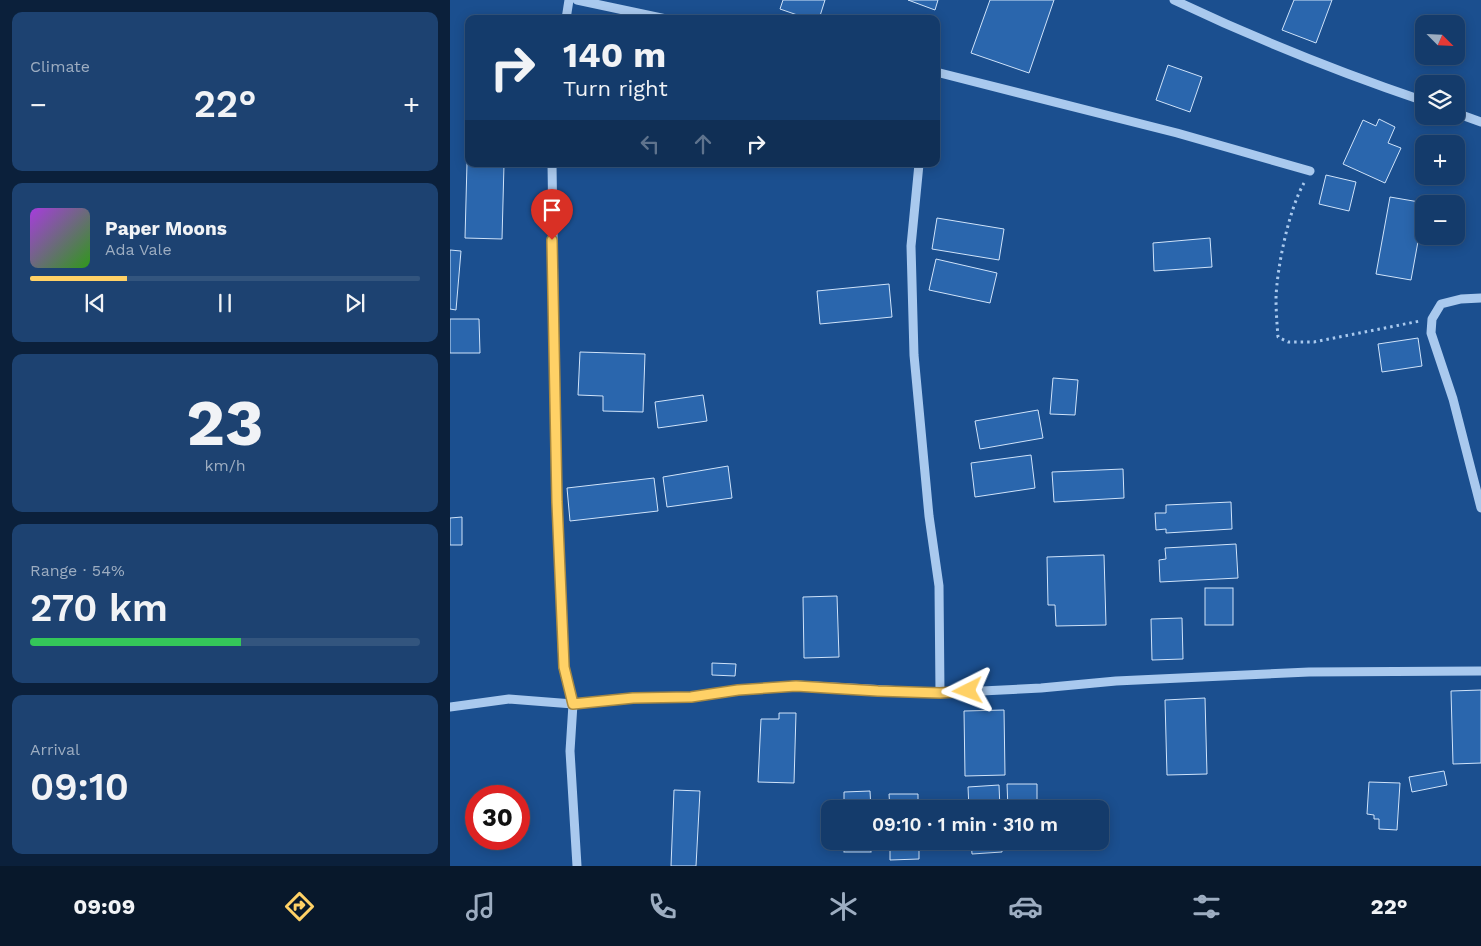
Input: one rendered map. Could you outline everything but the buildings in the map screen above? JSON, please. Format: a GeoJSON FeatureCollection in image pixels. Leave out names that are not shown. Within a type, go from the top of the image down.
{"type":"FeatureCollection","features":[{"type":"Feature","properties":{"kind":"street"},"geometry":{"type":"LineString","coordinates":[[566,15],[568,0]]}},
{"type":"Feature","properties":{"kind":"street"},"geometry":{"type":"LineString","coordinates":[[577,0],[647,15]]}},
{"type":"Feature","properties":{"kind":"street"},"geometry":{"type":"LineString","coordinates":[[1174,0],[1261,41],[1354,78],[1415,98]]}},
{"type":"Feature","properties":{"kind":"street"},"geometry":{"type":"LineString","coordinates":[[940,73],[1177,133],[1310,171]]}},
{"type":"Feature","properties":{"kind":"street"},"geometry":{"type":"LineString","coordinates":[[1465,116],[1481,122]]}},
{"type":"Feature","properties":{"kind":"street"},"geometry":{"type":"LineString","coordinates":[[552,167],[558,541],[564,667],[573,704],[570,751],[577,866]]}},
{"type":"Feature","properties":{"kind":"street"},"geometry":{"type":"LineString","coordinates":[[919,167],[911,246],[914,347],[929,516],[938,586],[940,693]]}},
{"type":"Feature","properties":{"kind":"street"},"geometry":{"type":"LineString","coordinates":[[1481,298],[1461,299],[1441,304],[1432,318],[1431,333],[1453,399],[1481,508]]}},
{"type":"Feature","properties":{"kind":"street"},"geometry":{"type":"LineString","coordinates":[[450,707],[509,699],[573,704],[633,698],[691,697],[738,690],[796,686],[940,693],[1041,688],[1116,680],[1385,670],[1481,671]]}},
{"type":"Feature","properties":{"kind":"path"},"geometry":{"type":"LineString","coordinates":[[1310,171],[1296,197],[1280,267],[1276,298],[1278,337],[1288,342],[1314,342],[1432,318]]}},
{"type":"Feature","properties":{"kind":"route"},"geometry":{"type":"LineString","coordinates":[[552,240],[557,502],[564,667],[573,704],[633,698],[691,697],[738,690],[796,686],[940,693],[968,691]]}}]}
